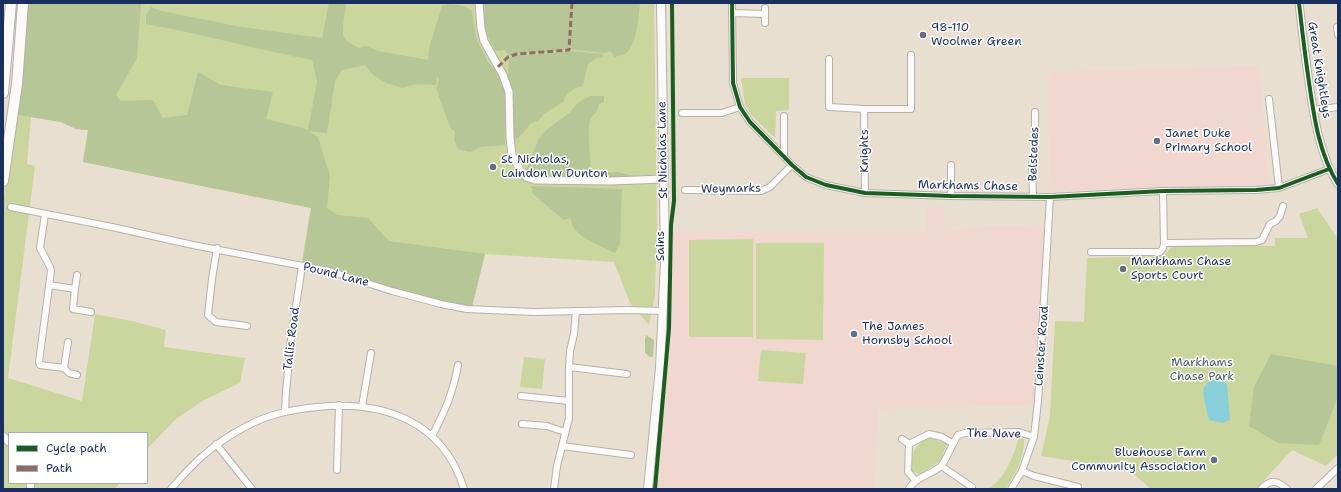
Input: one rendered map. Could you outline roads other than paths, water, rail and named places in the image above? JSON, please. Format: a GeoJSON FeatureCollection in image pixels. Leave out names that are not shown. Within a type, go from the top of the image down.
{"type":"FeatureCollection","features":[{"type":"Feature","properties":{"kind":"highway"},"geometry":{"type":"LineString","coordinates":[[3,93],[11,3]]}},
{"type":"Feature","properties":{"kind":"highway"},"geometry":{"type":"LineString","coordinates":[[3,182],[17,84],[23,3]]}},
{"type":"Feature","properties":{"kind":"main road","name":"St Nicholas Lane"},"geometry":{"type":"LineString","coordinates":[[648,489],[660,368],[665,261],[661,3]]}},
{"type":"Feature","properties":{"kind":"street"},"geometry":{"type":"LineString","coordinates":[[479,3],[481,28],[484,41],[503,75],[509,92],[512,156],[526,177],[535,180],[611,181],[664,179]]}},
{"type":"Feature","properties":{"kind":"street","name":"Markhams Chase"},"geometry":{"type":"LineString","coordinates":[[732,3],[733,82],[740,107],[750,122],[792,165],[806,177],[826,185],[865,193],[1050,197],[1163,191],[1256,190],[1279,188],[1329,169]]}},
{"type":"Feature","properties":{"kind":"street","name":"Great Knightleys"},"geometry":{"type":"LineString","coordinates":[[1299,3],[1313,110],[1319,138],[1329,169],[1338,184]]}},
{"type":"Feature","properties":{"kind":"street"},"geometry":{"type":"LineString","coordinates":[[732,13],[765,11],[765,23]]}},
{"type":"Feature","properties":{"kind":"street"},"geometry":{"type":"LineString","coordinates":[[1337,27],[1338,35]]}},
{"type":"Feature","properties":{"kind":"street"},"geometry":{"type":"LineString","coordinates":[[829,59],[829,107],[864,109],[911,108],[911,55]]}},
{"type":"Feature","properties":{"kind":"street"},"geometry":{"type":"LineString","coordinates":[[1269,99],[1279,188]]}},
{"type":"Feature","properties":{"kind":"street"},"geometry":{"type":"LineString","coordinates":[[682,113],[722,113],[740,107]]}},
{"type":"Feature","properties":{"kind":"street"},"geometry":{"type":"LineString","coordinates":[[1313,110],[1338,107]]}},
{"type":"Feature","properties":{"kind":"street","name":"Knights"},"geometry":{"type":"LineString","coordinates":[[864,109],[865,193]]}},
{"type":"Feature","properties":{"kind":"street","name":"Belstedes"},"geometry":{"type":"LineString","coordinates":[[1033,196],[1032,164],[1035,156],[1035,112]]}},
{"type":"Feature","properties":{"kind":"street"},"geometry":{"type":"LineString","coordinates":[[784,116],[784,156]]}},
{"type":"Feature","properties":{"kind":"street","name":"Weymarks"},"geometry":{"type":"LineString","coordinates":[[685,190],[760,191],[770,187],[792,165]]}},
{"type":"Feature","properties":{"kind":"street"},"geometry":{"type":"LineString","coordinates":[[951,165],[951,196]]}},
{"type":"Feature","properties":{"kind":"street"},"geometry":{"type":"LineString","coordinates":[[1091,252],[1160,252],[1164,248],[1163,191]]}},
{"type":"Feature","properties":{"kind":"street","name":"Leinster Road"},"geometry":{"type":"LineString","coordinates":[[1011,489],[1022,471],[1034,437],[1039,393],[1050,197]]}},
{"type":"Feature","properties":{"kind":"street"},"geometry":{"type":"LineString","coordinates":[[1164,243],[1256,242],[1262,240],[1270,224],[1276,221],[1280,216],[1283,206]]}},
{"type":"Feature","properties":{"kind":"street","name":"Pound Lane"},"geometry":{"type":"LineString","coordinates":[[11,207],[193,245],[217,248],[329,271],[392,291],[441,304],[467,308],[517,312],[663,310]]}},
{"type":"Feature","properties":{"kind":"street"},"geometry":{"type":"LineString","coordinates":[[45,214],[40,248],[50,267],[39,362],[40,365],[64,368],[69,373],[77,375]]}},
{"type":"Feature","properties":{"kind":"street"},"geometry":{"type":"LineString","coordinates":[[217,248],[208,315],[216,322],[247,326]]}},
{"type":"Feature","properties":{"kind":"street","name":"Tallis Road"},"geometry":{"type":"LineString","coordinates":[[285,411],[288,366],[302,266]]}},
{"type":"Feature","properties":{"kind":"street"},"geometry":{"type":"LineString","coordinates":[[77,275],[73,309],[91,312]]}},
{"type":"Feature","properties":{"kind":"street"},"geometry":{"type":"LineString","coordinates":[[49,285],[75,289]]}},
{"type":"Feature","properties":{"kind":"street"},"geometry":{"type":"LineString","coordinates":[[554,489],[557,466],[569,418],[570,351],[574,334],[576,311]]}},
{"type":"Feature","properties":{"kind":"street"},"geometry":{"type":"LineString","coordinates":[[64,368],[68,342]]}},
{"type":"Feature","properties":{"kind":"street"},"geometry":{"type":"LineString","coordinates":[[362,406],[371,353]]}},
{"type":"Feature","properties":{"kind":"street"},"geometry":{"type":"LineString","coordinates":[[432,436],[455,385],[458,365]]}},
{"type":"Feature","properties":{"kind":"street"},"geometry":{"type":"LineString","coordinates":[[569,367],[627,374]]}},
{"type":"Feature","properties":{"kind":"street"},"geometry":{"type":"LineString","coordinates":[[521,396],[569,401]]}},
{"type":"Feature","properties":{"kind":"street"},"geometry":{"type":"LineString","coordinates":[[337,470],[339,404]]}},
{"type":"Feature","properties":{"kind":"street"},"geometry":{"type":"LineString","coordinates":[[171,489],[202,455],[216,444],[245,427],[285,411],[339,404],[384,410],[402,417],[432,436],[450,459],[461,479],[464,489]]}},
{"type":"Feature","properties":{"kind":"street"},"geometry":{"type":"LineString","coordinates":[[522,424],[547,426],[565,432]]}},
{"type":"Feature","properties":{"kind":"street","name":"The Nave"},"geometry":{"type":"LineString","coordinates":[[941,466],[952,443],[958,435],[965,433],[1019,432],[1034,437]]}},
{"type":"Feature","properties":{"kind":"street"},"geometry":{"type":"LineString","coordinates":[[909,444],[929,434],[952,443]]}},
{"type":"Feature","properties":{"kind":"street"},"geometry":{"type":"LineString","coordinates":[[902,439],[909,444]]}},
{"type":"Feature","properties":{"kind":"street"},"geometry":{"type":"LineString","coordinates":[[216,444],[252,489]]}},
{"type":"Feature","properties":{"kind":"street"},"geometry":{"type":"LineString","coordinates":[[909,444],[908,472],[916,481]]}},
{"type":"Feature","properties":{"kind":"street"},"geometry":{"type":"LineString","coordinates":[[562,446],[631,456]]}},
{"type":"Feature","properties":{"kind":"street"},"geometry":{"type":"LineString","coordinates":[[909,489],[916,481],[941,466],[972,487]]}},
{"type":"Feature","properties":{"kind":"street"},"geometry":{"type":"LineString","coordinates":[[1317,489],[1338,468]]}},
{"type":"Feature","properties":{"kind":"street"},"geometry":{"type":"LineString","coordinates":[[1022,471],[1034,476],[1078,487]]}},
{"type":"Feature","properties":{"kind":"street"},"geometry":{"type":"LineString","coordinates":[[1262,489],[1266,484],[1273,482],[1280,484],[1287,489]]}},
{"type":"Feature","properties":{"kind":"water"},"geometry":{"type":"Polygon","coordinates":[[[1212,377],[1221,378],[1227,385],[1230,420],[1223,423],[1209,420],[1207,412],[1203,389],[1212,377]]]}},
{"type":"Feature","properties":{"kind":"place","name":"98-110 Woolmer Green"},"geometry":{"type":"Point","coordinates":[923,35]}},
{"type":"Feature","properties":{"kind":"place","name":"Janet Duke Primary School"},"geometry":{"type":"Point","coordinates":[1157,141]}},
{"type":"Feature","properties":{"kind":"place","name":"St Nicholas, Laindon w Dunton"},"geometry":{"type":"Point","coordinates":[493,167]}},
{"type":"Feature","properties":{"kind":"place","name":"Markhams Chase Sports Court"},"geometry":{"type":"Point","coordinates":[1123,269]}},
{"type":"Feature","properties":{"kind":"place","name":"The James Hornsby School"},"geometry":{"type":"Point","coordinates":[854,334]}},
{"type":"Feature","properties":{"kind":"place","name":"Bluehouse Farm Community Association"},"geometry":{"type":"Point","coordinates":[1214,460]}},
{"type":"Feature","properties":{"kind":"park label","name":"Markhams Chase Park"},"geometry":{"type":"Point","coordinates":[1202,370]}}]}
